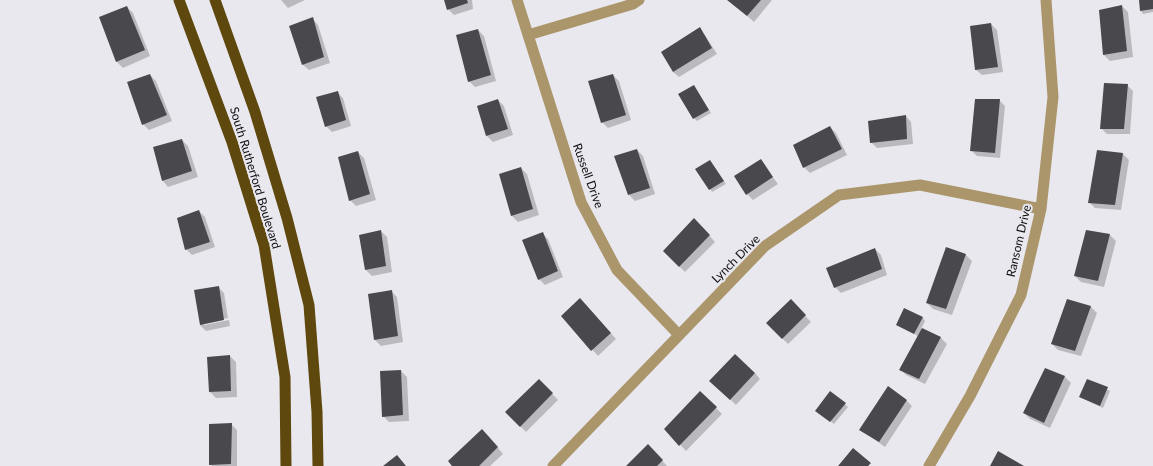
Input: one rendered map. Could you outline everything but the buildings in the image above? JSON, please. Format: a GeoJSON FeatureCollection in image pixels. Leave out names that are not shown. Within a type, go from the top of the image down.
{"type":"FeatureCollection","features":[{"type":"Feature","properties":{"kind":"highway","name":"South Rutherford Boulevard"},"geometry":{"type":"LineString","coordinates":[[179,0],[232,142],[264,245],[285,377],[286,466]]}},
{"type":"Feature","properties":{"kind":"highway","name":"South Rutherford Boulevard"},"geometry":{"type":"LineString","coordinates":[[215,0],[255,112],[287,218],[309,305],[317,412],[318,466]]}},
{"type":"Feature","properties":{"kind":"street","name":"Russell Drive"},"geometry":{"type":"LineString","coordinates":[[517,0],[581,202],[617,270],[679,336]]}},
{"type":"Feature","properties":{"kind":"street"},"geometry":{"type":"LineString","coordinates":[[528,35],[633,4],[639,0]]}},
{"type":"Feature","properties":{"kind":"street","name":"Ransom Drive"},"geometry":{"type":"LineString","coordinates":[[929,466],[970,396],[1021,295],[1041,209],[1053,97],[1046,0]]}},
{"type":"Feature","properties":{"kind":"street","name":"Lynch Drive"},"geometry":{"type":"LineString","coordinates":[[553,466],[765,246],[839,195],[920,185],[1041,209]]}}]}
